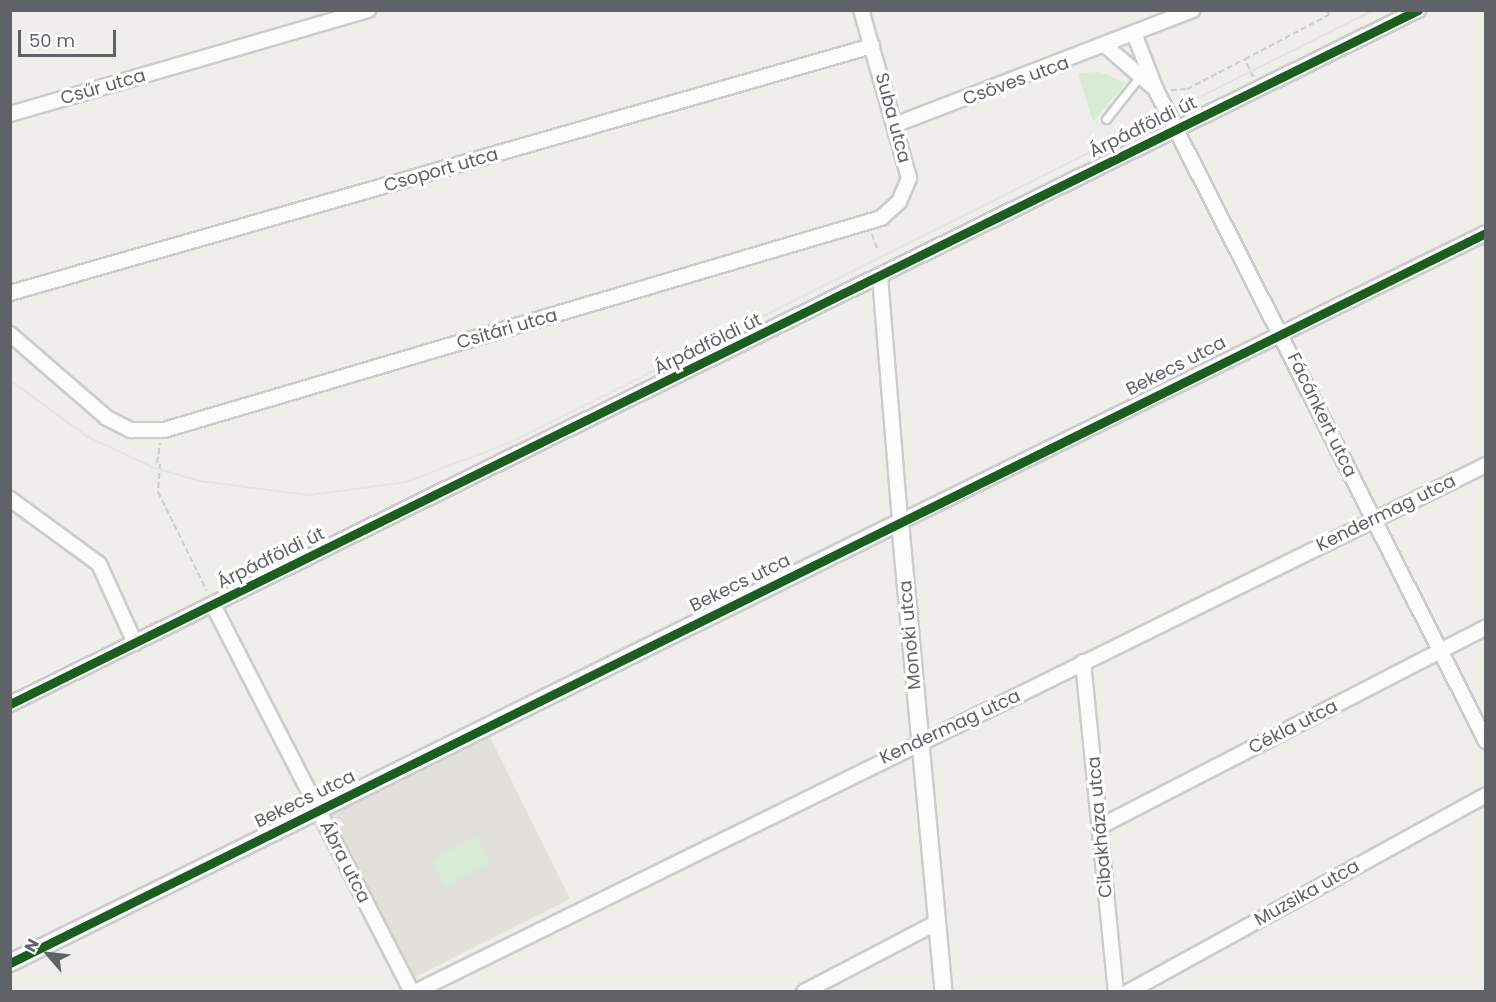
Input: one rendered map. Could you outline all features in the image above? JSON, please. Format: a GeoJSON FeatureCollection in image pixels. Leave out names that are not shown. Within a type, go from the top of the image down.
{"type":"FeatureCollection","features":[{"type":"Feature","properties":{"kind":"street","name":"Csűr utca"},"geometry":{"type":"LineString","coordinates":[[10,114],[368,10]]}},
{"type":"Feature","properties":{"kind":"street","name":"Suba utca"},"geometry":{"type":"LineString","coordinates":[[861,10],[897,124],[909,178],[899,202],[881,219]]}},
{"type":"Feature","properties":{"kind":"street","name":"Csöves utca"},"geometry":{"type":"LineString","coordinates":[[897,124],[1107,47],[1193,10]]}},
{"type":"Feature","properties":{"kind":"street","name":"Árpádföldi út"},"geometry":{"type":"LineString","coordinates":[[10,704],[880,277],[1176,128],[1260,90],[1418,10]]}},
{"type":"Feature","properties":{"kind":"street","name":"Fácánkert utca"},"geometry":{"type":"LineString","coordinates":[[1135,36],[1156,90],[1281,333],[1485,741]]}},
{"type":"Feature","properties":{"kind":"street","name":"Csoport utca"},"geometry":{"type":"LineString","coordinates":[[10,293],[872,46]]}},
{"type":"Feature","properties":{"kind":"street","name":"Fácánkert utca"},"geometry":{"type":"LineString","coordinates":[[1107,47],[1156,90]]}},
{"type":"Feature","properties":{"kind":"street","name":"Csitári utca"},"geometry":{"type":"LineString","coordinates":[[10,334],[107,418],[131,430],[164,430],[881,219]]}},
{"type":"Feature","properties":{"kind":"street","name":"Bekecs utca"},"geometry":{"type":"LineString","coordinates":[[10,963],[1485,232]]}},
{"type":"Feature","properties":{"kind":"street","name":"Monoki utca"},"geometry":{"type":"LineString","coordinates":[[880,277],[900,522],[944,992]]}},
{"type":"Feature","properties":{"kind":"street","name":"Kendermag utca"},"geometry":{"type":"LineString","coordinates":[[413,992],[1373,518],[1485,465]]}},
{"type":"Feature","properties":{"kind":"street"},"geometry":{"type":"LineString","coordinates":[[10,499],[99,564],[135,643]]}},
{"type":"Feature","properties":{"kind":"street","name":"Ábra utca"},"geometry":{"type":"LineString","coordinates":[[213,605],[413,992]]}},
{"type":"Feature","properties":{"kind":"street","name":"Cékla utca"},"geometry":{"type":"LineString","coordinates":[[1101,826],[1485,627]]}},
{"type":"Feature","properties":{"kind":"street","name":"Cibakháza utca"},"geometry":{"type":"LineString","coordinates":[[1083,662],[1116,992]]}},
{"type":"Feature","properties":{"kind":"street","name":"Muzsika utca"},"geometry":{"type":"LineString","coordinates":[[1128,992],[1485,795]]}},
{"type":"Feature","properties":{"kind":"street"},"geometry":{"type":"LineString","coordinates":[[804,992],[938,922]]}},
{"type":"Feature","properties":{"kind":"lane"},"geometry":{"type":"LineString","coordinates":[[1106,119],[1140,75]]}},
{"type":"Feature","properties":{"kind":"path"},"geometry":{"type":"LineString","coordinates":[[1156,90],[1187,89],[1329,15],[1327,10]]}},
{"type":"Feature","properties":{"kind":"path"},"geometry":{"type":"LineString","coordinates":[[1245,59],[1260,90]]}},
{"type":"Feature","properties":{"kind":"path"},"geometry":{"type":"LineString","coordinates":[[867,222],[878,251]]}},
{"type":"Feature","properties":{"kind":"path"},"geometry":{"type":"LineString","coordinates":[[163,450],[159,464],[158,492],[213,605]]}},
{"type":"Feature","properties":{"kind":"shaded area"},"geometry":{"type":"Polygon","coordinates":[[[487,731],[570,899],[411,979],[328,810],[487,731]]]}},
{"type":"Feature","properties":{"kind":"green space"},"geometry":{"type":"Polygon","coordinates":[[[1100,72],[1126,83],[1093,122],[1078,73],[1100,72]]]}},
{"type":"Feature","properties":{"kind":"green space"},"geometry":{"type":"Polygon","coordinates":[[[477,836],[490,863],[445,886],[432,860],[477,836]]]}},
{"type":"Feature","properties":{"kind":"tram line"},"geometry":{"type":"LineString","coordinates":[[10,380],[87,436],[152,467],[200,481],[310,495],[406,482],[512,442],[1374,10]]}},
{"type":"Feature","properties":{"kind":"cycle path"},"geometry":{"type":"LineString","coordinates":[[10,704],[1418,10]]}},
{"type":"Feature","properties":{"kind":"cycle path"},"geometry":{"type":"LineString","coordinates":[[10,963],[1486,233]]}}]}
